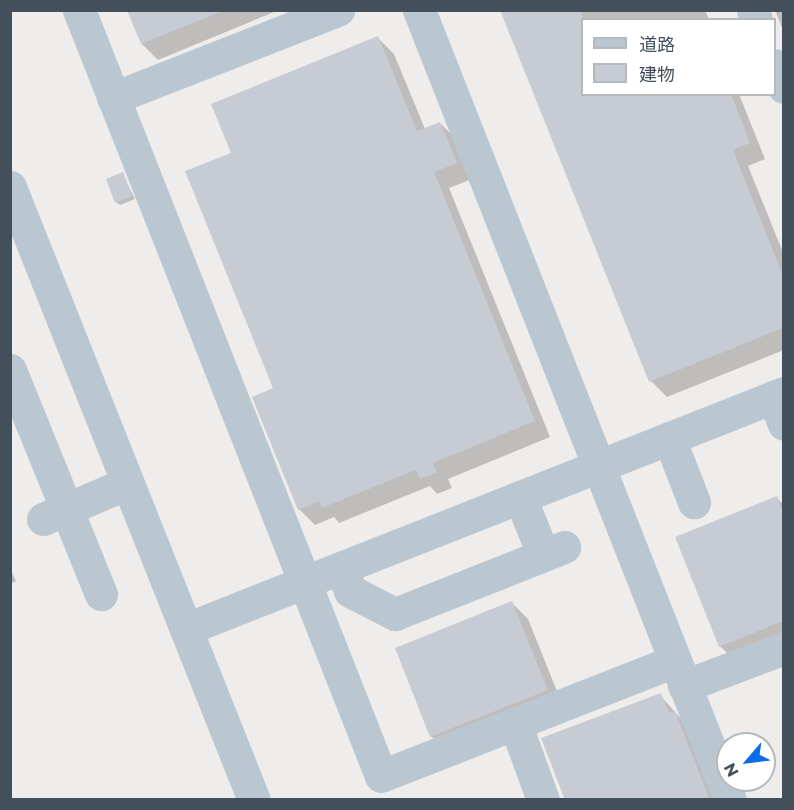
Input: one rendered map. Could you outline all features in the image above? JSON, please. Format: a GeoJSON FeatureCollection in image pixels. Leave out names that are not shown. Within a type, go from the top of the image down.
{"type":"FeatureCollection","features":[{"type":"Feature","properties":{"kind":"street"},"geometry":{"type":"LineString","coordinates":[[79,10],[381,776],[515,723],[679,674],[783,648]]}},
{"type":"Feature","properties":{"kind":"street"},"geometry":{"type":"LineString","coordinates":[[113,98],[338,10]]}},
{"type":"Feature","properties":{"kind":"street"},"geometry":{"type":"LineString","coordinates":[[419,10],[596,467],[730,800]]}},
{"type":"Feature","properties":{"kind":"street"},"geometry":{"type":"LineString","coordinates":[[776,70],[783,87]]}},
{"type":"Feature","properties":{"kind":"street"},"geometry":{"type":"LineString","coordinates":[[10,187],[254,800]]}},
{"type":"Feature","properties":{"kind":"street"},"geometry":{"type":"LineString","coordinates":[[10,370],[54,514],[101,594]]}},
{"type":"Feature","properties":{"kind":"street"},"geometry":{"type":"LineString","coordinates":[[186,629],[669,438],[780,405]]}},
{"type":"Feature","properties":{"kind":"street"},"geometry":{"type":"LineString","coordinates":[[669,438],[694,502]]}},
{"type":"Feature","properties":{"kind":"street"},"geometry":{"type":"LineString","coordinates":[[54,514],[128,483]]}},
{"type":"Feature","properties":{"kind":"street"},"geometry":{"type":"LineString","coordinates":[[342,568],[350,591],[395,614],[553,551],[520,497]]}},
{"type":"Feature","properties":{"kind":"street"},"geometry":{"type":"LineString","coordinates":[[515,723],[543,800]]}},
{"type":"Feature","properties":{"kind":"building"},"geometry":{"type":"Polygon","coordinates":[[[127,10],[223,10],[223,11],[141,44],[127,10]]]}},
{"type":"Feature","properties":{"kind":"building"},"geometry":{"type":"Polygon","coordinates":[[[500,10],[582,10],[581,96],[732,96],[750,143],[733,150],[783,276],[783,328],[649,382],[500,10]]]}},
{"type":"Feature","properties":{"kind":"building"},"geometry":{"type":"Polygon","coordinates":[[[378,36],[417,131],[440,122],[457,163],[434,172],[535,421],[433,463],[437,472],[420,479],[416,470],[322,508],[319,501],[298,510],[252,397],[273,388],[185,171],[231,153],[211,104],[378,36]]]}},
{"type":"Feature","properties":{"kind":"building"},"geometry":{"type":"Polygon","coordinates":[[[123,172],[132,196],[115,203],[106,179],[123,172]]]}},
{"type":"Feature","properties":{"kind":"building"},"geometry":{"type":"Polygon","coordinates":[[[777,496],[783,512],[783,621],[719,647],[675,537],[777,496]]]}},
{"type":"Feature","properties":{"kind":"building"},"geometry":{"type":"Polygon","coordinates":[[[512,601],[548,690],[430,737],[395,648],[512,601]]]}},
{"type":"Feature","properties":{"kind":"building"},"geometry":{"type":"Polygon","coordinates":[[[661,693],[669,713],[675,711],[710,800],[565,800],[541,738],[661,693]]]}}]}
